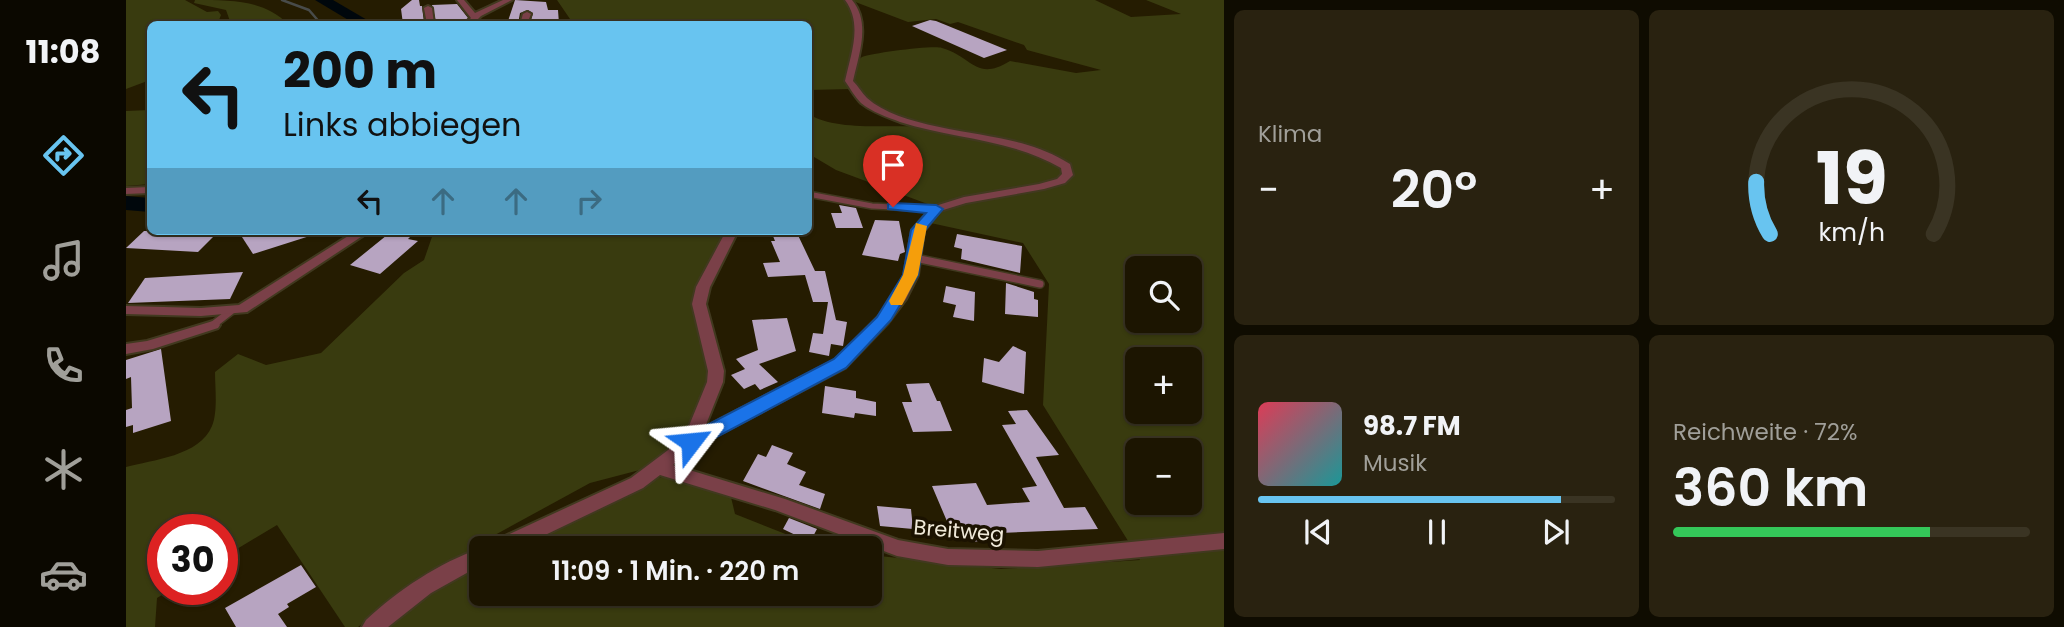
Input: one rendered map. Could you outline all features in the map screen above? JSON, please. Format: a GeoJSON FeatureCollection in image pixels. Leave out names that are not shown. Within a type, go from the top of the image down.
{"type":"FeatureCollection","features":[{"type":"Feature","properties":{"kind":"street"},"geometry":{"type":"LineString","coordinates":[[460,0],[472,21],[509,0]]}},
{"type":"Feature","properties":{"kind":"street"},"geometry":{"type":"LineString","coordinates":[[524,536],[637,483],[691,442],[840,363],[883,320],[899,299],[915,258],[918,230],[936,209],[1061,181],[1068,175],[1066,166],[1043,153],[913,122],[881,110],[862,97],[849,80],[859,36],[857,10],[848,0]]}},
{"type":"Feature","properties":{"kind":"street"},"geometry":{"type":"LineString","coordinates":[[428,8],[430,21]]}},
{"type":"Feature","properties":{"kind":"street"},"geometry":{"type":"LineString","coordinates":[[524,21],[527,14]]}},
{"type":"Feature","properties":{"kind":"street"},"geometry":{"type":"LineString","coordinates":[[126,191],[147,190]]}},
{"type":"Feature","properties":{"kind":"street"},"geometry":{"type":"LineString","coordinates":[[126,310],[231,310],[256,301],[358,235]]}},
{"type":"Feature","properties":{"kind":"street"},"geometry":{"type":"LineString","coordinates":[[691,442],[715,382],[716,371],[699,304],[703,287],[730,235]]}},
{"type":"Feature","properties":{"kind":"street"},"geometry":{"type":"LineString","coordinates":[[126,349],[148,346],[213,325]]}},
{"type":"Feature","properties":{"kind":"street","name":"Breitweg"},"geometry":{"type":"LineString","coordinates":[[660,468],[779,504],[897,548],[936,555],[1038,559],[1224,541]]}},
{"type":"Feature","properties":{"kind":"street"},"geometry":{"type":"LineString","coordinates":[[373,627],[435,580],[469,562]]}},
{"type":"Feature","properties":{"kind":"lane"},"geometry":{"type":"LineString","coordinates":[[812,195],[872,205],[936,209]]}},
{"type":"Feature","properties":{"kind":"lane"},"geometry":{"type":"LineString","coordinates":[[915,258],[1040,284]]}},
{"type":"Feature","properties":{"kind":"lane"},"geometry":{"type":"LineString","coordinates":[[213,325],[231,310]]}},
{"type":"Feature","properties":{"kind":"shaded area"},"geometry":{"type":"Polygon","coordinates":[[[126,0],[185,0],[207,12],[218,11],[220,21],[147,21],[147,81],[126,89],[126,0]]]}},
{"type":"Feature","properties":{"kind":"shaded area"},"geometry":{"type":"Polygon","coordinates":[[[195,0],[246,3],[269,10],[285,21],[230,21],[226,10],[194,3],[195,0]]]}},
{"type":"Feature","properties":{"kind":"shaded area"},"geometry":{"type":"Polygon","coordinates":[[[557,0],[846,0],[854,10],[857,20],[849,67],[850,89],[812,90],[812,21],[570,19],[557,0]]]}},
{"type":"Feature","properties":{"kind":"shaded area"},"geometry":{"type":"Polygon","coordinates":[[[850,0],[1095,0],[1131,17],[1181,14],[1146,0],[1224,0],[1224,627],[377,627],[469,566],[469,606],[882,606],[882,556],[1001,569],[1140,560],[1043,405],[1049,284],[1023,243],[926,222],[949,206],[1037,189],[1068,176],[1059,159],[896,115],[858,92],[851,79],[856,62],[862,57],[927,48],[942,48],[975,66],[989,69],[1010,61],[1076,73],[1101,70],[1027,50],[1024,45],[958,22],[950,24],[936,19],[908,22],[850,0]]]}},
{"type":"Feature","properties":{"kind":"shaded area"},"geometry":{"type":"Polygon","coordinates":[[[147,110],[147,184],[126,186],[126,111],[147,110]]]}},
{"type":"Feature","properties":{"kind":"shaded area"},"geometry":{"type":"Polygon","coordinates":[[[812,116],[820,120],[849,125],[926,127],[976,136],[1046,160],[1060,167],[1061,174],[1055,180],[933,206],[836,170],[812,156],[812,116]]]}},
{"type":"Feature","properties":{"kind":"shaded area"},"geometry":{"type":"Polygon","coordinates":[[[433,235],[726,235],[696,293],[712,385],[683,443],[655,466],[590,483],[493,536],[469,536],[469,551],[389,603],[358,627],[345,627],[277,525],[238,548],[238,514],[147,514],[147,605],[157,605],[155,627],[126,627],[126,467],[174,455],[197,444],[206,436],[215,413],[215,372],[238,354],[266,365],[321,353],[404,273],[424,260],[433,235]]]}},
{"type":"Feature","properties":{"kind":"shaded area"},"geometry":{"type":"Polygon","coordinates":[[[664,477],[730,493],[735,514],[791,536],[528,536],[646,479],[664,477]]]}},
{"type":"Feature","properties":{"kind":"building"},"geometry":{"type":"Polygon","coordinates":[[[412,0],[419,0],[424,21],[403,21],[401,9],[412,0]]]}},
{"type":"Feature","properties":{"kind":"building"},"geometry":{"type":"Polygon","coordinates":[[[515,0],[546,2],[548,10],[558,10],[559,21],[531,21],[533,13],[528,10],[520,13],[519,21],[508,21],[515,0]]]}},
{"type":"Feature","properties":{"kind":"building"},"geometry":{"type":"Polygon","coordinates":[[[457,4],[468,18],[436,21],[432,5],[457,4]]]}},
{"type":"Feature","properties":{"kind":"building"},"geometry":{"type":"Polygon","coordinates":[[[930,20],[1007,50],[984,58],[912,26],[930,20]]]}},
{"type":"Feature","properties":{"kind":"building"},"geometry":{"type":"Polygon","coordinates":[[[839,205],[856,208],[863,228],[836,228],[831,213],[842,213],[839,205]]]}},
{"type":"Feature","properties":{"kind":"building"},"geometry":{"type":"Polygon","coordinates":[[[875,220],[899,221],[905,252],[900,254],[898,261],[862,255],[875,220]]]}},
{"type":"Feature","properties":{"kind":"building"},"geometry":{"type":"Polygon","coordinates":[[[144,231],[147,231],[147,235],[215,235],[198,252],[126,248],[144,231]]]}},
{"type":"Feature","properties":{"kind":"building"},"geometry":{"type":"Polygon","coordinates":[[[957,234],[1022,246],[1020,273],[961,259],[962,249],[954,247],[957,234]]]}},
{"type":"Feature","properties":{"kind":"building"},"geometry":{"type":"Polygon","coordinates":[[[249,235],[313,235],[253,254],[242,237],[249,235]]]}},
{"type":"Feature","properties":{"kind":"building"},"geometry":{"type":"Polygon","coordinates":[[[387,235],[412,235],[408,239],[418,241],[380,274],[350,265],[387,235]]]}},
{"type":"Feature","properties":{"kind":"building"},"geometry":{"type":"Polygon","coordinates":[[[773,235],[798,235],[815,271],[825,271],[836,320],[847,322],[843,346],[831,344],[829,356],[809,352],[813,333],[823,334],[828,302],[813,302],[805,275],[768,277],[763,263],[780,262],[771,241],[775,241],[773,235]]]}},
{"type":"Feature","properties":{"kind":"building"},"geometry":{"type":"Polygon","coordinates":[[[243,272],[230,299],[128,303],[145,278],[243,272]]]}},
{"type":"Feature","properties":{"kind":"building"},"geometry":{"type":"Polygon","coordinates":[[[1006,283],[1034,292],[1034,299],[1038,300],[1038,317],[1005,314],[1006,283]]]}},
{"type":"Feature","properties":{"kind":"building"},"geometry":{"type":"Polygon","coordinates":[[[946,286],[975,292],[974,321],[953,317],[956,305],[943,302],[946,286]]]}},
{"type":"Feature","properties":{"kind":"building"},"geometry":{"type":"Polygon","coordinates":[[[787,318],[796,351],[759,364],[778,382],[760,390],[755,384],[744,389],[731,375],[745,369],[736,359],[758,350],[752,320],[787,318]]]}},
{"type":"Feature","properties":{"kind":"building"},"geometry":{"type":"Polygon","coordinates":[[[1013,346],[1026,352],[1024,394],[982,382],[984,358],[999,362],[1013,346]]]}},
{"type":"Feature","properties":{"kind":"building"},"geometry":{"type":"Polygon","coordinates":[[[161,349],[171,421],[133,433],[133,425],[126,427],[126,410],[132,408],[131,377],[126,379],[126,360],[161,349]]]}},
{"type":"Feature","properties":{"kind":"building"},"geometry":{"type":"Polygon","coordinates":[[[929,383],[937,401],[940,401],[952,431],[913,432],[902,402],[912,402],[906,384],[929,383]]]}},
{"type":"Feature","properties":{"kind":"building"},"geometry":{"type":"Polygon","coordinates":[[[825,386],[856,391],[856,398],[876,402],[876,416],[855,413],[854,418],[822,413],[825,386]]]}},
{"type":"Feature","properties":{"kind":"building"},"geometry":{"type":"Polygon","coordinates":[[[1027,410],[1059,455],[1036,457],[1064,508],[1085,507],[1098,529],[1000,533],[1003,539],[971,542],[964,525],[949,526],[932,486],[976,483],[987,505],[1030,502],[1022,488],[1037,486],[1002,425],[1016,424],[1008,411],[1027,410]]]}},
{"type":"Feature","properties":{"kind":"building"},"geometry":{"type":"Polygon","coordinates":[[[772,445],[793,453],[787,464],[806,472],[799,485],[825,494],[820,509],[743,481],[758,454],[766,457],[772,445]]]}},
{"type":"Feature","properties":{"kind":"building"},"geometry":{"type":"Polygon","coordinates":[[[877,506],[911,509],[913,529],[880,526],[877,506]]]}},
{"type":"Feature","properties":{"kind":"building"},"geometry":{"type":"Polygon","coordinates":[[[789,518],[817,529],[813,536],[798,536],[783,529],[789,518]]]}},
{"type":"Feature","properties":{"kind":"building"},"geometry":{"type":"Polygon","coordinates":[[[301,565],[316,587],[287,604],[289,607],[278,614],[287,627],[236,627],[225,608],[238,605],[238,601],[301,565]]]}},
{"type":"Feature","properties":{"kind":"waterway"},"geometry":{"type":"LineString","coordinates":[[282,0],[309,10],[318,21]]}},
{"type":"Feature","properties":{"kind":"waterway"},"geometry":{"type":"LineString","coordinates":[[322,0],[360,21]]}},
{"type":"Feature","properties":{"kind":"waterway"},"geometry":{"type":"LineString","coordinates":[[126,203],[147,205]]}},
{"type":"Feature","properties":{"kind":"slow traffic"},"geometry":{"type":"LineString","coordinates":[[897,301],[911,275],[920,226]]}},
{"type":"Feature","properties":{"kind":"route"},"geometry":{"type":"LineString","coordinates":[[691,442],[767,399],[840,363],[855,351],[883,320],[899,299],[911,275],[918,230],[936,209],[893,207]]}}]}
